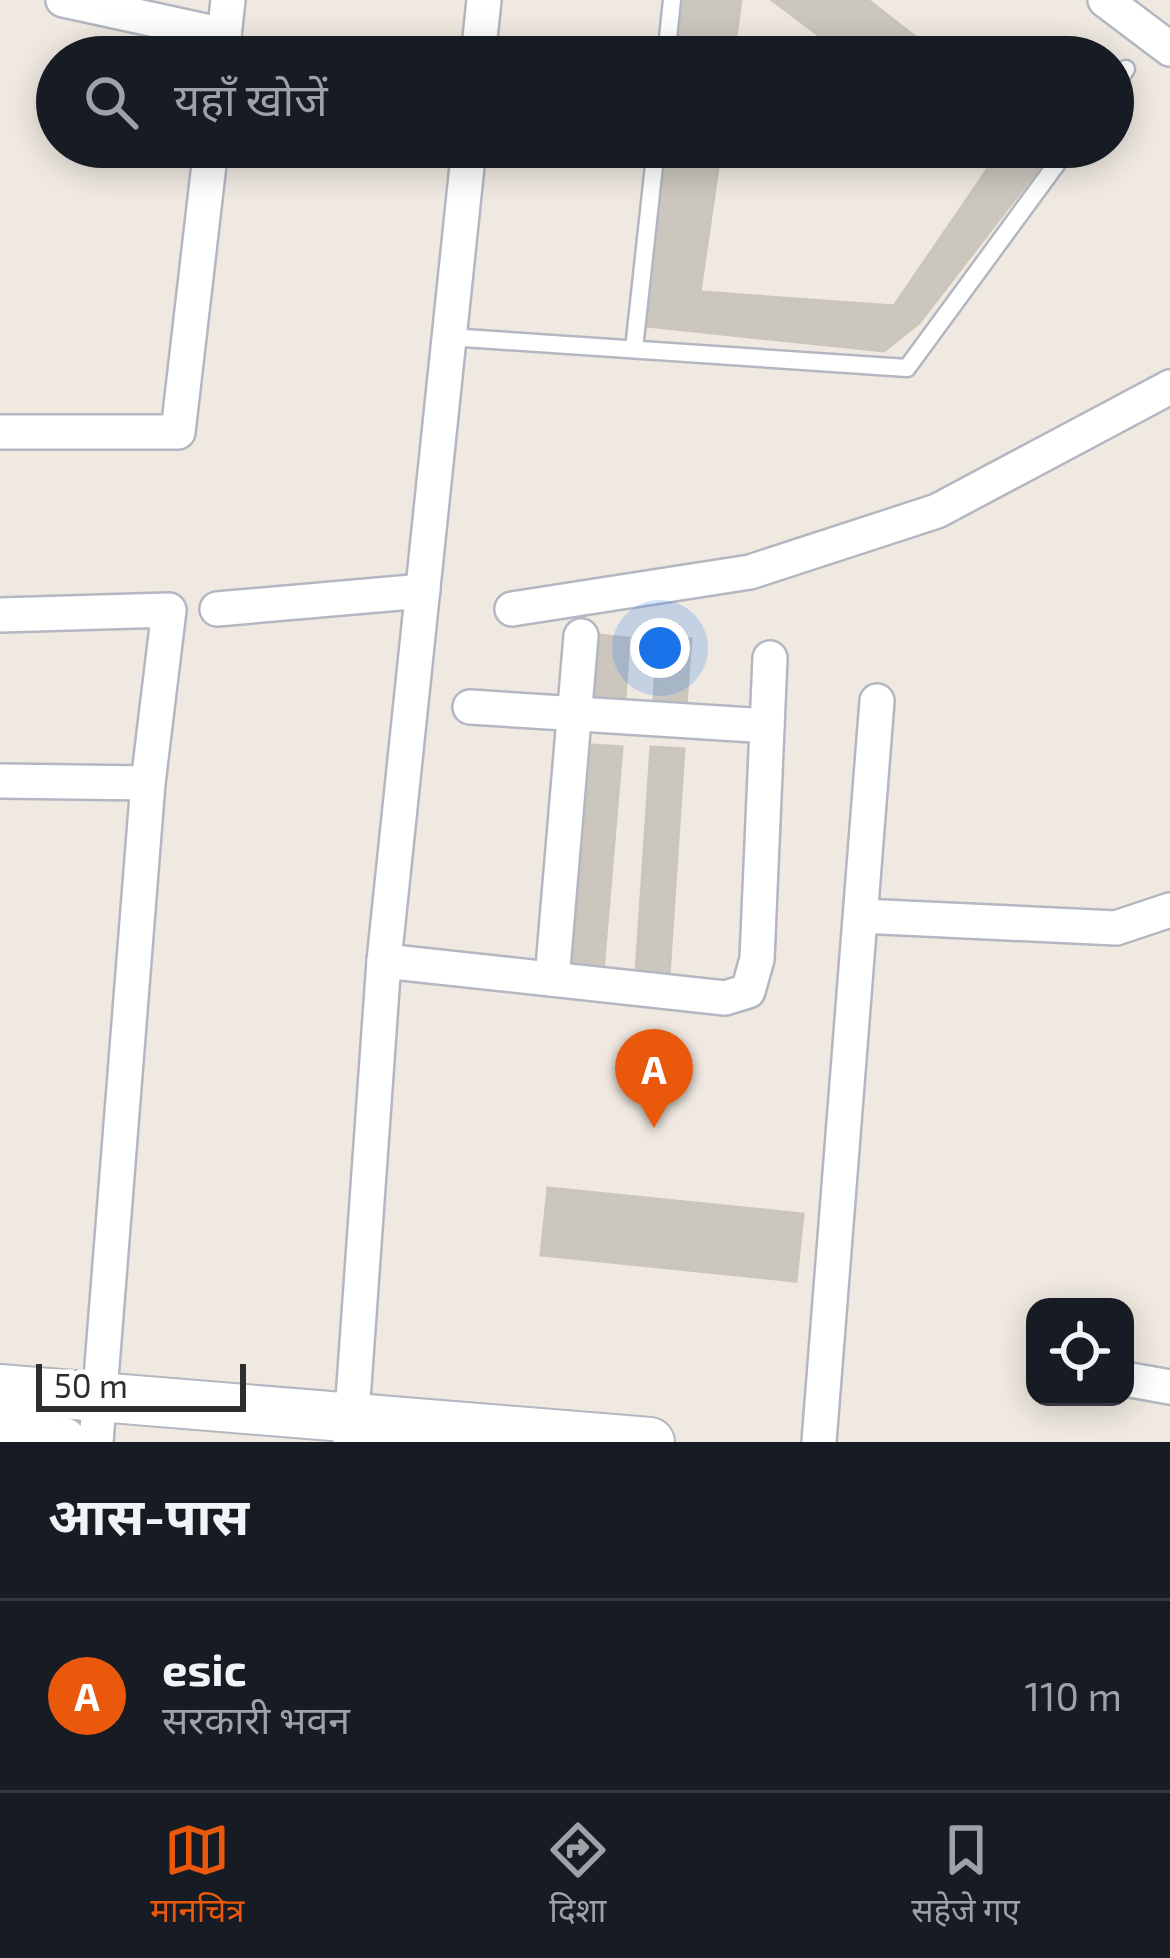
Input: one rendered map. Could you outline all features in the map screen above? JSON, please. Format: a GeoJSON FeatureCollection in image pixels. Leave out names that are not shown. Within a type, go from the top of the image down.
{"type":"FeatureCollection","features":[{"type":"Feature","properties":{"kind":"main road"},"geometry":{"type":"LineString","coordinates":[[0,1389],[98,1394],[351,1431],[650,1442]]}},
{"type":"Feature","properties":{"kind":"main road"},"geometry":{"type":"LineString","coordinates":[[0,1436],[63,1442]]}},
{"type":"Feature","properties":{"kind":"street"},"geometry":{"type":"LineString","coordinates":[[62,0],[188,36]]}},
{"type":"Feature","properties":{"kind":"street"},"geometry":{"type":"LineString","coordinates":[[224,36],[229,0]]}},
{"type":"Feature","properties":{"kind":"street"},"geometry":{"type":"LineString","coordinates":[[480,36],[484,0]]}},
{"type":"Feature","properties":{"kind":"street"},"geometry":{"type":"LineString","coordinates":[[1105,0],[1170,49]]}},
{"type":"Feature","properties":{"kind":"street"},"geometry":{"type":"LineString","coordinates":[[0,432],[178,432],[209,168]]}},
{"type":"Feature","properties":{"kind":"street"},"geometry":{"type":"LineString","coordinates":[[351,1431],[384,961],[467,168]]}},
{"type":"Feature","properties":{"kind":"street"},"geometry":{"type":"LineString","coordinates":[[512,609],[750,572],[937,511],[1170,387]]}},
{"type":"Feature","properties":{"kind":"street"},"geometry":{"type":"LineString","coordinates":[[217,609],[423,591]]}},
{"type":"Feature","properties":{"kind":"street"},"geometry":{"type":"LineString","coordinates":[[0,615],[169,610],[148,783],[96,1442]]}},
{"type":"Feature","properties":{"kind":"street"},"geometry":{"type":"LineString","coordinates":[[552,979],[580,636]]}},
{"type":"Feature","properties":{"kind":"street"},"geometry":{"type":"LineString","coordinates":[[384,961],[725,998],[748,991],[757,959],[770,658]]}},
{"type":"Feature","properties":{"kind":"street"},"geometry":{"type":"LineString","coordinates":[[819,1442],[877,701]]}},
{"type":"Feature","properties":{"kind":"street"},"geometry":{"type":"LineString","coordinates":[[470,707],[767,726]]}},
{"type":"Feature","properties":{"kind":"street"},"geometry":{"type":"LineString","coordinates":[[0,781],[148,783]]}},
{"type":"Feature","properties":{"kind":"street"},"geometry":{"type":"LineString","coordinates":[[861,916],[1116,928],[1170,910]]}},
{"type":"Feature","properties":{"kind":"street"},"geometry":{"type":"LineString","coordinates":[[1134,1381],[1170,1387]]}},
{"type":"Feature","properties":{"kind":"lane"},"geometry":{"type":"LineString","coordinates":[[668,36],[672,0]]}},
{"type":"Feature","properties":{"kind":"lane"},"geometry":{"type":"LineString","coordinates":[[634,350],[654,168]]}},
{"type":"Feature","properties":{"kind":"lane"},"geometry":{"type":"LineString","coordinates":[[449,337],[907,368],[1055,168]]}},
{"type":"Feature","properties":{"kind":"building"},"geometry":{"type":"Polygon","coordinates":[[[678,0],[741,0],[736,36],[674,36],[678,0]]]}},
{"type":"Feature","properties":{"kind":"building"},"geometry":{"type":"Polygon","coordinates":[[[772,0],[868,0],[914,36],[820,36],[772,0]]]}},
{"type":"Feature","properties":{"kind":"building"},"geometry":{"type":"Polygon","coordinates":[[[662,168],[718,168],[700,292],[894,306],[988,168],[1039,168],[919,323],[884,351],[646,326],[662,168]]]}},
{"type":"Feature","properties":{"kind":"building"},"geometry":{"type":"Polygon","coordinates":[[[598,635],[629,638],[624,714],[593,712],[598,635]]]}},
{"type":"Feature","properties":{"kind":"building"},"geometry":{"type":"Polygon","coordinates":[[[658,637],[691,639],[685,718],[653,715],[658,637]]]}},
{"type":"Feature","properties":{"kind":"building"},"geometry":{"type":"Polygon","coordinates":[[[592,745],[622,747],[603,971],[573,968],[592,745]]]}},
{"type":"Feature","properties":{"kind":"building"},"geometry":{"type":"Polygon","coordinates":[[[651,747],[684,749],[669,976],[636,973],[651,747]]]}},
{"type":"Feature","properties":{"kind":"building"},"geometry":{"type":"Polygon","coordinates":[[[548,1188],[803,1214],[796,1281],[541,1255],[548,1188]]]}},
{"type":"Feature","properties":{"kind":"place","name":"esic"},"geometry":{"type":"Point","coordinates":[654,1128]}}]}
